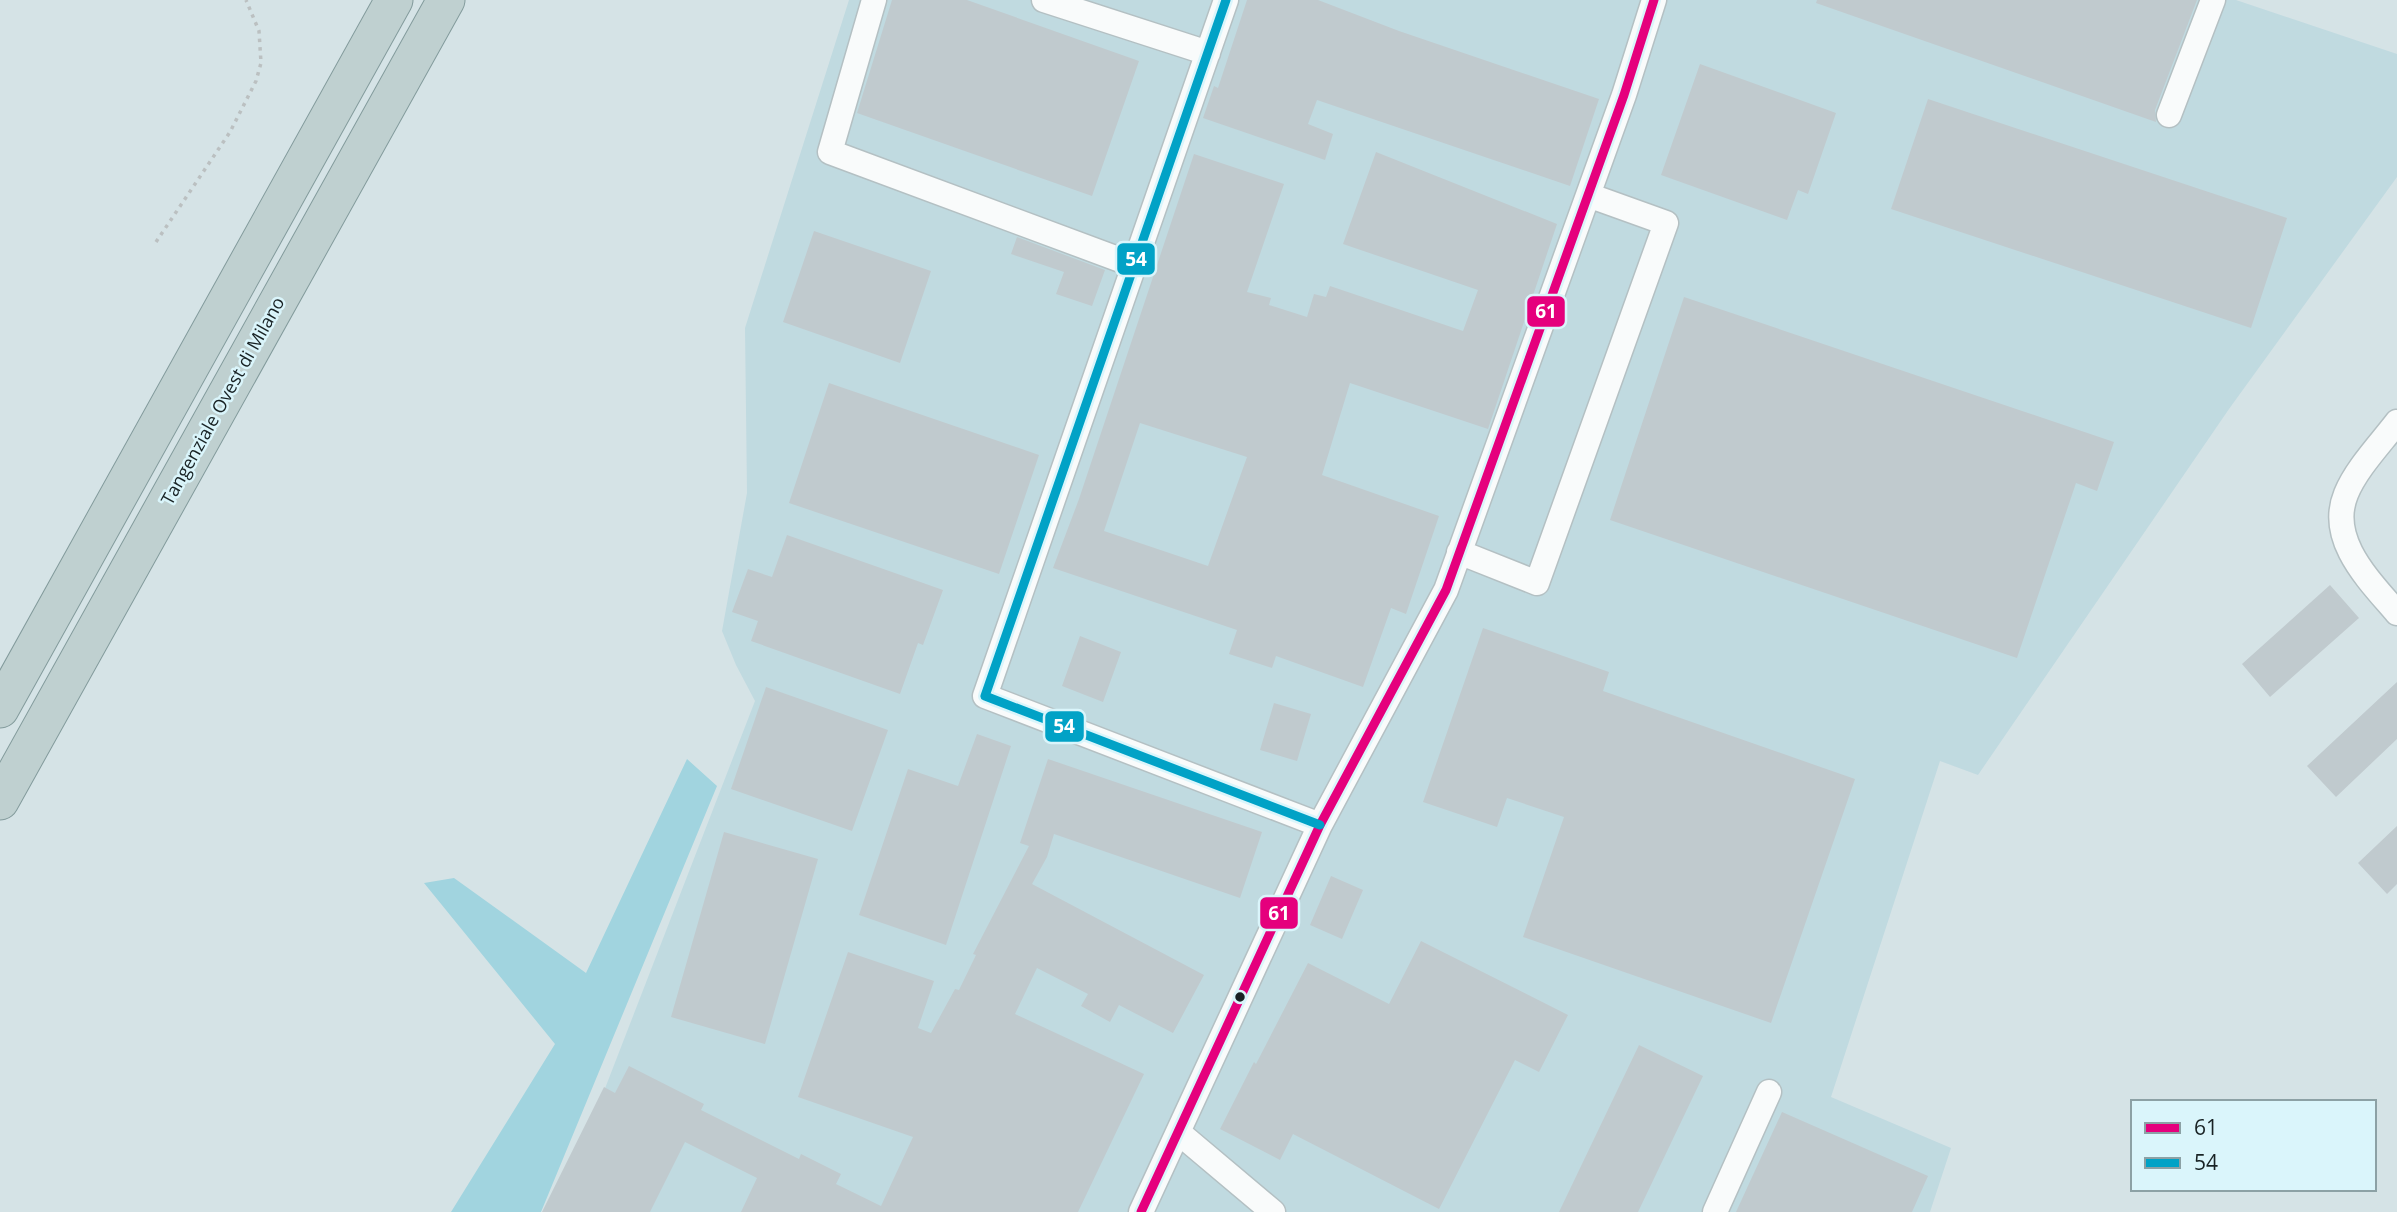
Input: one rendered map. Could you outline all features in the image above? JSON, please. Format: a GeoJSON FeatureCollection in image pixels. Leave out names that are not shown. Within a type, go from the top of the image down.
{"type":"FeatureCollection","features":[{"type":"Feature","properties":{"kind":"highway"},"geometry":{"type":"LineString","coordinates":[[0,709],[394,0]]}},
{"type":"Feature","properties":{"kind":"highway","name":"Tangenziale Ovest di Milano"},"geometry":{"type":"LineString","coordinates":[[0,801],[446,0]]}},
{"type":"Feature","properties":{"kind":"street"},"geometry":{"type":"LineString","coordinates":[[874,0],[830,152],[1135,264]]}},
{"type":"Feature","properties":{"kind":"street"},"geometry":{"type":"LineString","coordinates":[[1044,0],[1210,48]]}},
{"type":"Feature","properties":{"kind":"street"},"geometry":{"type":"LineString","coordinates":[[1226,0],[985,696],[1320,825]]}},
{"type":"Feature","properties":{"kind":"street"},"geometry":{"type":"LineString","coordinates":[[1141,1212],[1320,825],[1446,590],[1624,95],[1654,0]]}},
{"type":"Feature","properties":{"kind":"street"},"geometry":{"type":"LineString","coordinates":[[2169,116],[2213,0]]}},
{"type":"Feature","properties":{"kind":"street"},"geometry":{"type":"LineString","coordinates":[[1459,552],[1537,583],[1542,570],[1666,223],[1588,195]]}},
{"type":"Feature","properties":{"kind":"street"},"geometry":{"type":"LineString","coordinates":[[2397,422],[2346,493],[2342,509],[2342,531],[2349,551],[2397,613]]}},
{"type":"Feature","properties":{"kind":"street"},"geometry":{"type":"LineString","coordinates":[[2397,440],[2357,501],[2356,522],[2360,539],[2369,557],[2397,604]]}},
{"type":"Feature","properties":{"kind":"street"},"geometry":{"type":"LineString","coordinates":[[1715,1212],[1769,1092]]}},
{"type":"Feature","properties":{"kind":"street"},"geometry":{"type":"LineString","coordinates":[[1178,1132],[1273,1212]]}},
{"type":"Feature","properties":{"kind":"path"},"geometry":{"type":"LineString","coordinates":[[156,242],[230,132],[256,81],[261,63],[259,32],[246,0]]}},
{"type":"Feature","properties":{"kind":"shaded area"},"geometry":{"type":"Polygon","coordinates":[[[849,0],[2236,0],[2397,54],[2397,177],[2229,409],[1978,775],[1940,761],[1831,1097],[1951,1148],[1930,1212],[549,1212],[592,1122],[755,701],[722,631],[747,493],[745,328],[849,0]]]}},
{"type":"Feature","properties":{"kind":"shaded area"},"geometry":{"type":"Polygon","coordinates":[[[687,759],[717,786],[541,1212],[451,1212],[555,1044],[424,883],[454,878],[586,973],[687,759]]]}},
{"type":"Feature","properties":{"kind":"building"},"geometry":{"type":"Polygon","coordinates":[[[892,0],[967,0],[1139,61],[1092,196],[857,113],[892,0]]]}},
{"type":"Feature","properties":{"kind":"building"},"geometry":{"type":"Polygon","coordinates":[[[1247,0],[1318,0],[1399,31],[1599,99],[1570,186],[1317,100],[1308,124],[1333,134],[1325,160],[1203,118],[1214,86],[1218,88],[1247,0]]]}},
{"type":"Feature","properties":{"kind":"building"},"geometry":{"type":"Polygon","coordinates":[[[1817,0],[2197,0],[2155,110],[2156,122],[1816,3],[1817,0]]]}},
{"type":"Feature","properties":{"kind":"building"},"geometry":{"type":"Polygon","coordinates":[[[1700,64],[1836,113],[1808,194],[1798,190],[1787,220],[1661,175],[1700,64]]]}},
{"type":"Feature","properties":{"kind":"building"},"geometry":{"type":"Polygon","coordinates":[[[1928,99],[2287,218],[2251,328],[1891,209],[1928,99]]]}},
{"type":"Feature","properties":{"kind":"building"},"geometry":{"type":"Polygon","coordinates":[[[1376,152],[1557,224],[1488,429],[1350,383],[1322,475],[1439,516],[1406,614],[1391,608],[1363,687],[1276,656],[1272,668],[1229,654],[1237,630],[1053,568],[1079,499],[1194,154],[1284,184],[1247,292],[1271,298],[1269,305],[1307,317],[1314,294],[1326,297],[1330,286],[1463,331],[1478,290],[1343,244],[1376,152]],[[1140,423],[1104,531],[1208,566],[1247,457],[1140,423]]]}},
{"type":"Feature","properties":{"kind":"building"},"geometry":{"type":"Polygon","coordinates":[[[814,231],[931,271],[900,363],[783,322],[814,231]]]}},
{"type":"Feature","properties":{"kind":"building"},"geometry":{"type":"Polygon","coordinates":[[[1017,237],[1105,270],[1092,306],[1056,294],[1064,272],[1011,254],[1017,237]]]}},
{"type":"Feature","properties":{"kind":"building"},"geometry":{"type":"Polygon","coordinates":[[[1684,297],[2114,442],[2097,491],[2076,483],[2017,658],[1610,520],[1684,297]]]}},
{"type":"Feature","properties":{"kind":"building"},"geometry":{"type":"Polygon","coordinates":[[[829,383],[1039,455],[999,574],[789,503],[829,383]]]}},
{"type":"Feature","properties":{"kind":"building"},"geometry":{"type":"Polygon","coordinates":[[[787,535],[943,590],[923,645],[918,643],[900,694],[751,641],[758,621],[732,612],[748,569],[772,577],[787,535]]]}},
{"type":"Feature","properties":{"kind":"building"},"geometry":{"type":"Polygon","coordinates":[[[2330,585],[2359,618],[2270,697],[2242,664],[2330,585]]]}},
{"type":"Feature","properties":{"kind":"building"},"geometry":{"type":"Polygon","coordinates":[[[1483,628],[1609,672],[1603,691],[1855,779],[1771,1023],[1523,937],[1564,817],[1507,798],[1497,827],[1423,802],[1483,628]]]}},
{"type":"Feature","properties":{"kind":"building"},"geometry":{"type":"Polygon","coordinates":[[[1080,636],[1121,652],[1103,702],[1062,686],[1080,636]]]}},
{"type":"Feature","properties":{"kind":"building"},"geometry":{"type":"Polygon","coordinates":[[[2397,682],[2397,739],[2336,797],[2307,766],[2397,682]]]}},
{"type":"Feature","properties":{"kind":"building"},"geometry":{"type":"Polygon","coordinates":[[[766,687],[888,730],[852,831],[731,789],[766,687]]]}},
{"type":"Feature","properties":{"kind":"building"},"geometry":{"type":"Polygon","coordinates":[[[1274,703],[1311,714],[1297,761],[1260,750],[1274,703]]]}},
{"type":"Feature","properties":{"kind":"building"},"geometry":{"type":"Polygon","coordinates":[[[977,734],[1011,746],[946,945],[859,915],[908,769],[958,786],[977,734]]]}},
{"type":"Feature","properties":{"kind":"building"},"geometry":{"type":"Polygon","coordinates":[[[1048,759],[1262,832],[1240,898],[1054,834],[1047,857],[1032,884],[1204,975],[1173,1033],[1119,1005],[1110,1022],[1081,1006],[1088,994],[1037,968],[1015,1014],[1144,1074],[1078,1212],[741,1212],[757,1178],[685,1142],[650,1212],[542,1212],[604,1087],[615,1093],[629,1066],[704,1104],[701,1110],[799,1159],[801,1154],[841,1174],[836,1184],[881,1206],[913,1137],[798,1097],[848,952],[934,981],[918,1028],[931,1033],[955,989],[959,990],[976,955],[973,954],[1029,846],[1020,843],[1048,759]]]}},
{"type":"Feature","properties":{"kind":"building"},"geometry":{"type":"Polygon","coordinates":[[[2397,826],[2397,884],[2387,894],[2358,863],[2397,826]]]}},
{"type":"Feature","properties":{"kind":"building"},"geometry":{"type":"Polygon","coordinates":[[[724,832],[818,859],[765,1044],[671,1017],[724,832]]]}},
{"type":"Feature","properties":{"kind":"building"},"geometry":{"type":"Polygon","coordinates":[[[1331,876],[1363,890],[1342,939],[1310,925],[1331,876]]]}},
{"type":"Feature","properties":{"kind":"building"},"geometry":{"type":"Polygon","coordinates":[[[1421,941],[1568,1015],[1539,1072],[1515,1060],[1439,1209],[1293,1134],[1280,1160],[1220,1129],[1308,963],[1389,1004],[1421,941]]]}},
{"type":"Feature","properties":{"kind":"building"},"geometry":{"type":"Polygon","coordinates":[[[1639,1045],[1703,1076],[1638,1212],[1559,1212],[1639,1045]]]}},
{"type":"Feature","properties":{"kind":"building"},"geometry":{"type":"Polygon","coordinates":[[[1782,1112],[1928,1176],[1912,1212],[1736,1212],[1782,1112]]]}},
{"type":"Feature","properties":{"kind":"transit line","name":"54"},"geometry":{"type":"LineString","coordinates":[[1226,0],[985,696],[1320,825]]}},
{"type":"Feature","properties":{"kind":"transit line","name":"61"},"geometry":{"type":"LineString","coordinates":[[1141,1212],[1320,825],[1446,590],[1624,95],[1654,0]]}}]}
